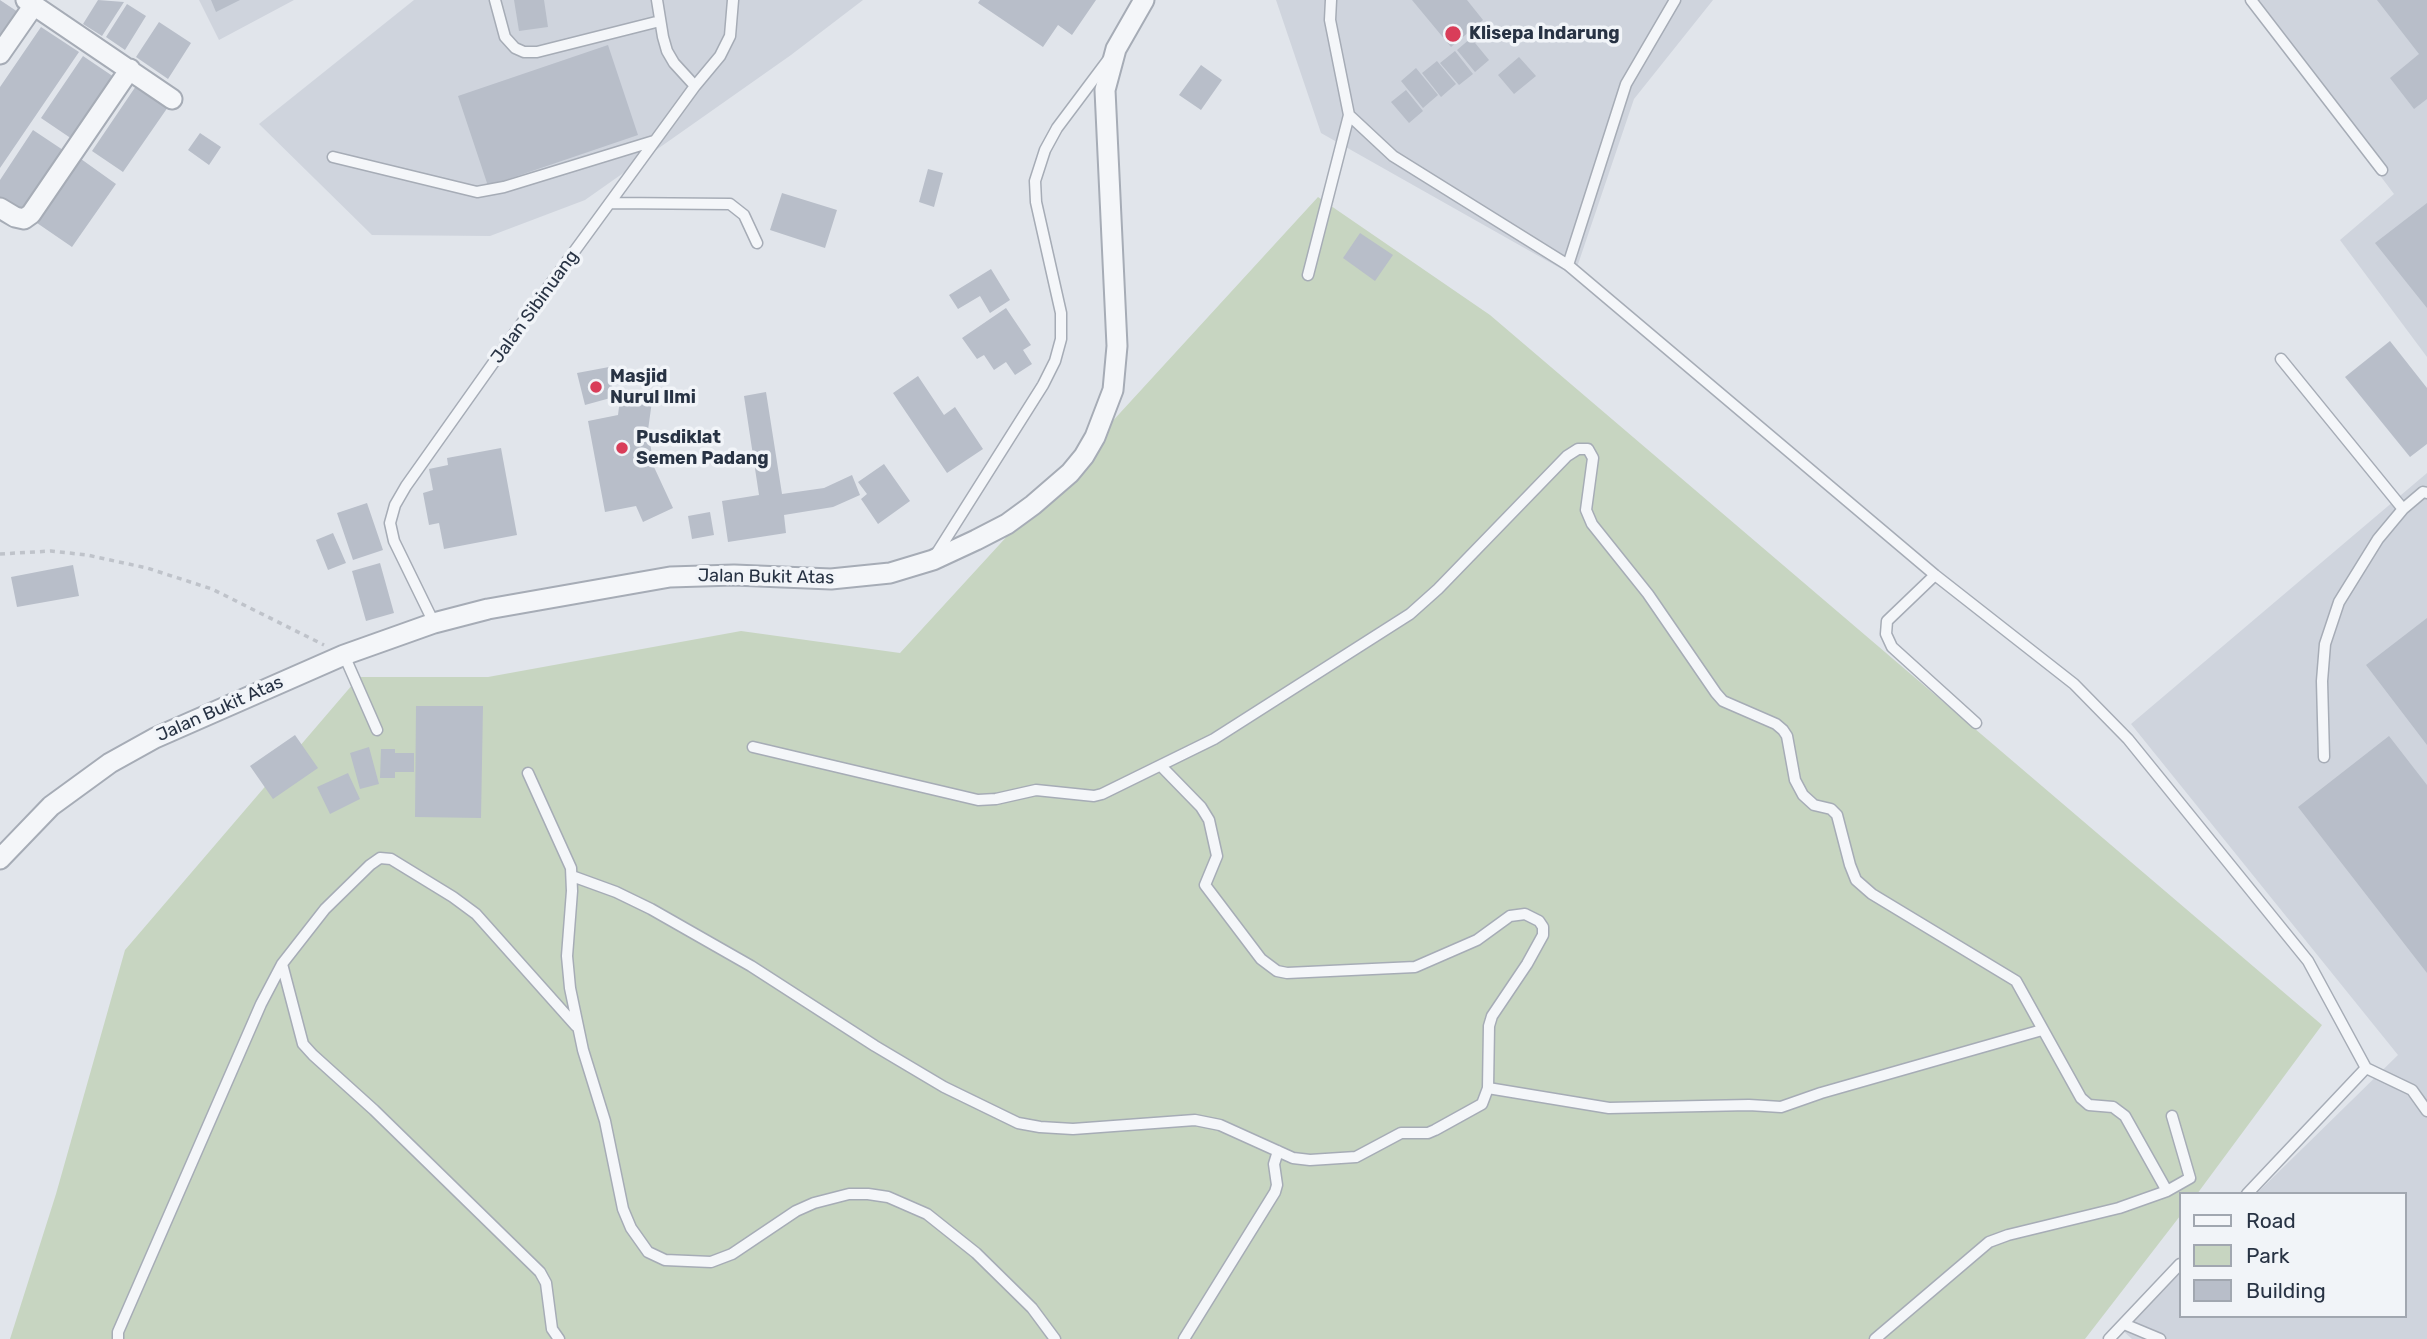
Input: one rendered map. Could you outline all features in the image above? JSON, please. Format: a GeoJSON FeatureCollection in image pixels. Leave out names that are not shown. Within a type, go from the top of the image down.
{"type":"FeatureCollection","features":[{"type":"Feature","properties":{"kind":"street","name":"Jalan Bukit Atas"},"geometry":{"type":"LineString","coordinates":[[2,854],[51,806],[110,763],[167,732],[344,655],[434,623],[488,609],[670,577],[734,575],[831,579],[890,573],[933,560],[1007,524],[1053,490],[1084,456],[1095,437],[1106,410],[1116,367],[1105,90],[1116,48],[1144,0]]}},
{"type":"Feature","properties":{"kind":"street"},"geometry":{"type":"LineString","coordinates":[[0,54],[30,3],[172,99]]}},
{"type":"Feature","properties":{"kind":"street"},"geometry":{"type":"LineString","coordinates":[[0,208],[24,219],[31,214],[130,69]]}},
{"type":"Feature","properties":{"kind":"lane"},"geometry":{"type":"LineString","coordinates":[[495,0],[505,37],[515,48],[524,51],[537,52],[660,21]]}},
{"type":"Feature","properties":{"kind":"lane"},"geometry":{"type":"LineString","coordinates":[[657,0],[667,51],[695,86]]}},
{"type":"Feature","properties":{"kind":"lane","name":"Jalan Sibinuang"},"geometry":{"type":"LineString","coordinates":[[434,623],[394,541],[390,523],[395,505],[506,345],[720,55],[730,36],[733,0]]}},
{"type":"Feature","properties":{"kind":"lane"},"geometry":{"type":"LineString","coordinates":[[1308,275],[1349,115],[1330,20],[1331,0]]}},
{"type":"Feature","properties":{"kind":"lane"},"geometry":{"type":"LineString","coordinates":[[1568,265],[1626,84],[1675,0]]}},
{"type":"Feature","properties":{"kind":"lane"},"geometry":{"type":"LineString","coordinates":[[2252,0],[2382,170]]}},
{"type":"Feature","properties":{"kind":"lane"},"geometry":{"type":"LineString","coordinates":[[933,560],[1043,385],[1055,361],[1061,339],[1061,313],[1036,202],[1035,181],[1041,158],[1057,128],[1116,48]]}},
{"type":"Feature","properties":{"kind":"lane"},"geometry":{"type":"LineString","coordinates":[[1349,115],[1393,156],[1568,265],[1935,575],[2074,684],[2128,739],[2308,961],[2366,1068],[2412,1090],[2427,1111]]}},
{"type":"Feature","properties":{"kind":"lane"},"geometry":{"type":"LineString","coordinates":[[333,157],[477,192],[504,187],[654,141]]}},
{"type":"Feature","properties":{"kind":"lane"},"geometry":{"type":"LineString","coordinates":[[611,203],[730,204],[744,215],[757,243]]}},
{"type":"Feature","properties":{"kind":"lane"},"geometry":{"type":"LineString","coordinates":[[2281,359],[2403,509]]}},
{"type":"Feature","properties":{"kind":"lane"},"geometry":{"type":"LineString","coordinates":[[753,747],[978,800],[1036,790],[1094,796],[1162,767],[1214,739],[1410,614],[1438,589],[1567,456],[1578,449],[1588,449],[1593,458],[1586,510],[1592,524],[1648,594],[1723,701],[1776,724],[1783,730],[1787,736],[1795,780],[1803,795],[1814,805],[1831,809],[1837,815],[1856,880],[1872,894],[2010,976],[2021,986],[2042,1030],[2085,1102],[2095,1106],[2113,1107],[2124,1115],[2167,1191]]}},
{"type":"Feature","properties":{"kind":"lane"},"geometry":{"type":"LineString","coordinates":[[2324,757],[2322,681],[2325,644],[2339,602],[2378,539],[2403,509],[2423,492],[2427,493]]}},
{"type":"Feature","properties":{"kind":"lane"},"geometry":{"type":"LineString","coordinates":[[1935,575],[1886,621],[1886,634],[1892,647],[1976,723]]}},
{"type":"Feature","properties":{"kind":"lane"},"geometry":{"type":"LineString","coordinates":[[344,655],[377,730]]}},
{"type":"Feature","properties":{"kind":"lane"},"geometry":{"type":"LineString","coordinates":[[572,876],[595,883],[651,909],[751,966],[933,1080],[1018,1123],[1040,1128],[1073,1129],[1195,1120],[1220,1125],[1301,1160],[1356,1157],[1401,1133],[1428,1133],[1478,1107],[1486,1099],[1488,1088],[1489,1026],[1492,1016],[1527,964],[1543,934],[1543,926],[1539,921],[1525,914],[1510,916],[1477,940],[1415,967],[1287,973],[1277,971],[1261,959],[1205,885],[1217,856],[1209,820],[1162,767]]}},
{"type":"Feature","properties":{"kind":"lane"},"geometry":{"type":"LineString","coordinates":[[528,773],[564,849],[572,876],[567,971],[579,1029],[605,1121],[623,1209],[637,1238],[655,1257],[664,1261],[711,1262],[732,1254],[796,1211],[814,1203],[849,1194],[888,1197],[927,1214],[976,1252],[1032,1308],[1055,1339]]}},
{"type":"Feature","properties":{"kind":"lane"},"geometry":{"type":"LineString","coordinates":[[118,1339],[118,1332],[261,1004],[282,964],[334,900],[370,864],[386,857],[476,914],[579,1029]]}},
{"type":"Feature","properties":{"kind":"lane"},"geometry":{"type":"LineString","coordinates":[[282,964],[303,1044],[540,1272],[547,1283],[551,1328],[559,1339]]}},
{"type":"Feature","properties":{"kind":"lane"},"geometry":{"type":"LineString","coordinates":[[1488,1088],[1609,1108],[1749,1105],[1781,1107],[1821,1093],[2042,1030]]}},
{"type":"Feature","properties":{"kind":"lane"},"geometry":{"type":"LineString","coordinates":[[2249,1192],[2366,1068]]}},
{"type":"Feature","properties":{"kind":"lane"},"geometry":{"type":"LineString","coordinates":[[1875,1339],[1989,1242],[2119,1208],[2167,1191],[2191,1175],[2172,1116]]}},
{"type":"Feature","properties":{"kind":"lane"},"geometry":{"type":"LineString","coordinates":[[1184,1339],[1275,1192],[1277,1185],[1274,1164],[1278,1151]]}},
{"type":"Feature","properties":{"kind":"lane"},"geometry":{"type":"LineString","coordinates":[[2109,1339],[2120,1331],[2178,1266]]}},
{"type":"Feature","properties":{"kind":"lane"},"geometry":{"type":"LineString","coordinates":[[2120,1331],[2160,1339]]}},
{"type":"Feature","properties":{"kind":"path"},"geometry":{"type":"LineString","coordinates":[[0,554],[51,551],[87,555],[181,578],[212,589],[344,655]]}},
{"type":"Feature","properties":{"kind":"shaded area"},"geometry":{"type":"Polygon","coordinates":[[[199,0],[294,0],[219,40],[199,0]]]}},
{"type":"Feature","properties":{"kind":"shaded area"},"geometry":{"type":"Polygon","coordinates":[[[414,0],[863,0],[791,55],[585,200],[490,236],[372,235],[259,124],[414,0]]]}},
{"type":"Feature","properties":{"kind":"shaded area"},"geometry":{"type":"Polygon","coordinates":[[[1276,0],[1713,0],[1634,99],[1574,276],[1321,133],[1276,0]]]}},
{"type":"Feature","properties":{"kind":"shaded area"},"geometry":{"type":"Polygon","coordinates":[[[2248,0],[2427,0],[2427,357],[2340,240],[2394,194],[2248,0]]]}},
{"type":"Feature","properties":{"kind":"shaded area"},"geometry":{"type":"Polygon","coordinates":[[[2427,473],[2427,1339],[2132,1339],[2120,1328],[2178,1270],[2178,1318],[2406,1318],[2406,1192],[2258,1192],[2398,1055],[2131,724],[2427,473]]]}},
{"type":"Feature","properties":{"kind":"green space"},"geometry":{"type":"Polygon","coordinates":[[[1318,197],[1490,315],[2322,1025],[2198,1192],[2178,1192],[2178,1219],[2085,1339],[10,1339],[56,1194],[125,950],[359,677],[488,677],[741,631],[900,653],[1318,197]]]}},
{"type":"Feature","properties":{"kind":"building"},"geometry":{"type":"Polygon","coordinates":[[[0,0],[18,12],[0,38],[0,0]]]}},
{"type":"Feature","properties":{"kind":"building"},"geometry":{"type":"Polygon","coordinates":[[[98,0],[124,2],[102,36],[83,24],[98,0]]]}},
{"type":"Feature","properties":{"kind":"building"},"geometry":{"type":"Polygon","coordinates":[[[211,0],[240,0],[216,12],[211,0]]]}},
{"type":"Feature","properties":{"kind":"building"},"geometry":{"type":"Polygon","coordinates":[[[514,0],[544,0],[548,27],[519,31],[514,0]]]}},
{"type":"Feature","properties":{"kind":"building"},"geometry":{"type":"Polygon","coordinates":[[[980,0],[1096,0],[1072,35],[1058,25],[1043,47],[978,3],[980,0]]]}},
{"type":"Feature","properties":{"kind":"building","name":"Klisepa Indarung"},"geometry":{"type":"Polygon","coordinates":[[[1412,0],[1467,0],[1483,20],[1451,47],[1412,0]]]}},
{"type":"Feature","properties":{"kind":"building"},"geometry":{"type":"Polygon","coordinates":[[[2377,0],[2427,0],[2427,99],[2414,109],[2390,78],[2419,54],[2377,0]]]}},
{"type":"Feature","properties":{"kind":"building"},"geometry":{"type":"Polygon","coordinates":[[[127,4],[146,16],[125,50],[106,37],[127,4]]]}},
{"type":"Feature","properties":{"kind":"building"},"geometry":{"type":"Polygon","coordinates":[[[159,22],[191,43],[168,79],[136,57],[159,22]]]}},
{"type":"Feature","properties":{"kind":"building"},"geometry":{"type":"Polygon","coordinates":[[[41,27],[79,52],[0,168],[0,87],[41,27]]]}},
{"type":"Feature","properties":{"kind":"building"},"geometry":{"type":"Polygon","coordinates":[[[1471,38],[1489,60],[1475,72],[1457,50],[1471,38]]]}},
{"type":"Feature","properties":{"kind":"building"},"geometry":{"type":"Polygon","coordinates":[[[608,45],[638,135],[488,186],[458,96],[608,45]]]}},
{"type":"Feature","properties":{"kind":"building"},"geometry":{"type":"Polygon","coordinates":[[[1455,51],[1473,74],[1459,85],[1440,63],[1455,51]]]}},
{"type":"Feature","properties":{"kind":"building"},"geometry":{"type":"Polygon","coordinates":[[[83,56],[114,77],[72,139],[41,118],[83,56]]]}},
{"type":"Feature","properties":{"kind":"building"},"geometry":{"type":"Polygon","coordinates":[[[1519,57],[1536,76],[1514,94],[1498,75],[1519,57]]]}},
{"type":"Feature","properties":{"kind":"building"},"geometry":{"type":"Polygon","coordinates":[[[1437,61],[1456,84],[1441,97],[1422,73],[1437,61]]]}},
{"type":"Feature","properties":{"kind":"building"},"geometry":{"type":"Polygon","coordinates":[[[1201,65],[1222,80],[1201,110],[1179,95],[1201,65]]]}},
{"type":"Feature","properties":{"kind":"building"},"geometry":{"type":"Polygon","coordinates":[[[1416,68],[1438,95],[1423,108],[1401,81],[1416,68]]]}},
{"type":"Feature","properties":{"kind":"building"},"geometry":{"type":"Polygon","coordinates":[[[136,86],[168,107],[123,172],[92,151],[136,86]]]}},
{"type":"Feature","properties":{"kind":"building"},"geometry":{"type":"Polygon","coordinates":[[[1406,90],[1423,111],[1409,123],[1391,102],[1406,90]]]}},
{"type":"Feature","properties":{"kind":"building"},"geometry":{"type":"Polygon","coordinates":[[[33,130],[63,150],[21,212],[0,198],[0,180],[33,130]]]}},
{"type":"Feature","properties":{"kind":"building"},"geometry":{"type":"Polygon","coordinates":[[[200,133],[221,147],[209,165],[188,150],[200,133]]]}},
{"type":"Feature","properties":{"kind":"building"},"geometry":{"type":"Polygon","coordinates":[[[81,159],[116,184],[72,247],[37,223],[81,159]]]}},
{"type":"Feature","properties":{"kind":"building"},"geometry":{"type":"Polygon","coordinates":[[[928,169],[943,173],[934,207],[919,202],[928,169]]]}},
{"type":"Feature","properties":{"kind":"building"},"geometry":{"type":"Polygon","coordinates":[[[782,193],[837,210],[825,248],[770,230],[782,193]]]}},
{"type":"Feature","properties":{"kind":"building"},"geometry":{"type":"Polygon","coordinates":[[[2427,203],[2427,308],[2375,243],[2427,203]]]}},
{"type":"Feature","properties":{"kind":"building"},"geometry":{"type":"Polygon","coordinates":[[[1360,233],[1393,255],[1375,281],[1343,258],[1360,233]]]}},
{"type":"Feature","properties":{"kind":"building"},"geometry":{"type":"Polygon","coordinates":[[[991,269],[1010,300],[990,313],[980,296],[958,309],[949,295],[991,269]]]}},
{"type":"Feature","properties":{"kind":"building"},"geometry":{"type":"Polygon","coordinates":[[[1006,308],[1031,345],[1023,350],[1032,364],[1015,375],[1006,362],[994,370],[984,355],[977,359],[962,338],[1006,308]]]}},
{"type":"Feature","properties":{"kind":"building"},"geometry":{"type":"Polygon","coordinates":[[[2390,341],[2427,388],[2427,444],[2410,457],[2345,377],[2390,341]]]}},
{"type":"Feature","properties":{"kind":"building","name":"Masjid Nurul Ilmi"},"geometry":{"type":"Polygon","coordinates":[[[609,367],[614,397],[585,405],[577,373],[609,367]]]}},
{"type":"Feature","properties":{"kind":"building"},"geometry":{"type":"Polygon","coordinates":[[[918,376],[944,415],[955,407],[983,449],[947,473],[893,393],[918,376]]]}},
{"type":"Feature","properties":{"kind":"building","name":"Pusdiklat Semen Padang"},"geometry":{"type":"Polygon","coordinates":[[[621,391],[653,394],[648,430],[654,467],[673,508],[643,522],[636,506],[605,512],[588,421],[618,415],[621,391]]]}},
{"type":"Feature","properties":{"kind":"building"},"geometry":{"type":"Polygon","coordinates":[[[766,392],[782,494],[824,488],[852,475],[860,495],[833,507],[784,515],[786,533],[728,542],[722,501],[759,495],[744,396],[766,392]]]}},
{"type":"Feature","properties":{"kind":"building"},"geometry":{"type":"Polygon","coordinates":[[[501,448],[517,535],[444,549],[439,523],[429,525],[423,493],[433,490],[429,469],[448,465],[447,458],[501,448]]]}},
{"type":"Feature","properties":{"kind":"building"},"geometry":{"type":"Polygon","coordinates":[[[884,464],[910,501],[878,524],[861,499],[867,494],[858,482],[884,464]]]}},
{"type":"Feature","properties":{"kind":"building"},"geometry":{"type":"Polygon","coordinates":[[[367,503],[383,550],[353,560],[337,513],[367,503]]]}},
{"type":"Feature","properties":{"kind":"building"},"geometry":{"type":"Polygon","coordinates":[[[710,512],[714,535],[692,539],[688,516],[710,512]]]}},
{"type":"Feature","properties":{"kind":"building"},"geometry":{"type":"Polygon","coordinates":[[[333,533],[346,563],[328,570],[316,540],[333,533]]]}},
{"type":"Feature","properties":{"kind":"building"},"geometry":{"type":"Polygon","coordinates":[[[380,563],[394,613],[366,621],[352,571],[380,563]]]}},
{"type":"Feature","properties":{"kind":"building"},"geometry":{"type":"Polygon","coordinates":[[[73,565],[79,596],[17,607],[11,577],[73,565]]]}},
{"type":"Feature","properties":{"kind":"building"},"geometry":{"type":"Polygon","coordinates":[[[2427,618],[2427,745],[2366,665],[2427,618]]]}},
{"type":"Feature","properties":{"kind":"building"},"geometry":{"type":"Polygon","coordinates":[[[416,706],[483,706],[481,818],[415,817],[416,706]]]}},
{"type":"Feature","properties":{"kind":"building"},"geometry":{"type":"Polygon","coordinates":[[[295,735],[318,768],[273,799],[250,766],[295,735]]]}},
{"type":"Feature","properties":{"kind":"building"},"geometry":{"type":"Polygon","coordinates":[[[2389,736],[2427,785],[2427,973],[2298,807],[2389,736]]]}},
{"type":"Feature","properties":{"kind":"building"},"geometry":{"type":"Polygon","coordinates":[[[369,747],[379,784],[360,789],[350,753],[369,747]]]}},
{"type":"Feature","properties":{"kind":"building"},"geometry":{"type":"Polygon","coordinates":[[[381,749],[395,749],[395,753],[414,753],[414,772],[395,772],[395,778],[380,778],[381,749]]]}},
{"type":"Feature","properties":{"kind":"building"},"geometry":{"type":"Polygon","coordinates":[[[348,773],[360,799],[330,814],[317,787],[348,773]]]}},
{"type":"Feature","properties":{"kind":"place","name":"Klisepa Indarung"},"geometry":{"type":"Point","coordinates":[1453,34]}},
{"type":"Feature","properties":{"kind":"place","name":"Masjid Nurul Ilmi"},"geometry":{"type":"Point","coordinates":[596,387]}},
{"type":"Feature","properties":{"kind":"place","name":"Pusdiklat Semen Padang"},"geometry":{"type":"Point","coordinates":[622,448]}}]}
